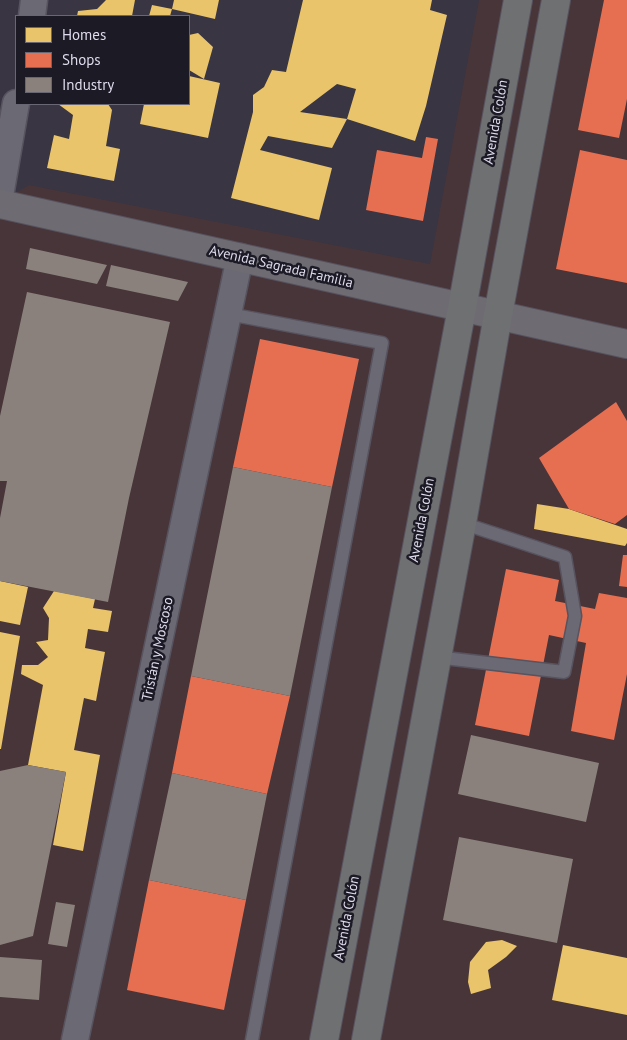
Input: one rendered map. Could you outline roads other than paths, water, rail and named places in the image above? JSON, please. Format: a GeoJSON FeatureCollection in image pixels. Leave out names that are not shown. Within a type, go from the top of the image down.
{"type":"FeatureCollection","features":[{"type":"Feature","properties":{"kind":"main road","name":"Avenida Colón"},"geometry":{"type":"LineString","coordinates":[[324,1040],[518,0]]}},
{"type":"Feature","properties":{"kind":"main road"},"geometry":{"type":"LineString","coordinates":[[366,1040],[462,523],[556,0]]}},
{"type":"Feature","properties":{"kind":"main road","name":"Avenida Sagrada Familia"},"geometry":{"type":"LineString","coordinates":[[0,204],[462,308],[627,342]]}},
{"type":"Feature","properties":{"kind":"street"},"geometry":{"type":"LineString","coordinates":[[32,15],[34,0]]}},
{"type":"Feature","properties":{"kind":"street"},"geometry":{"type":"LineString","coordinates":[[0,196],[16,105]]}},
{"type":"Feature","properties":{"kind":"street","name":"Tristán y Moscoso"},"geometry":{"type":"LineString","coordinates":[[75,1040],[240,257]]}},
{"type":"Feature","properties":{"kind":"lane"},"geometry":{"type":"LineString","coordinates":[[228,314],[382,343],[252,1040]]}},
{"type":"Feature","properties":{"kind":"lane"},"geometry":{"type":"LineString","coordinates":[[436,657],[564,672],[575,616],[566,557],[462,523]]}}]}
